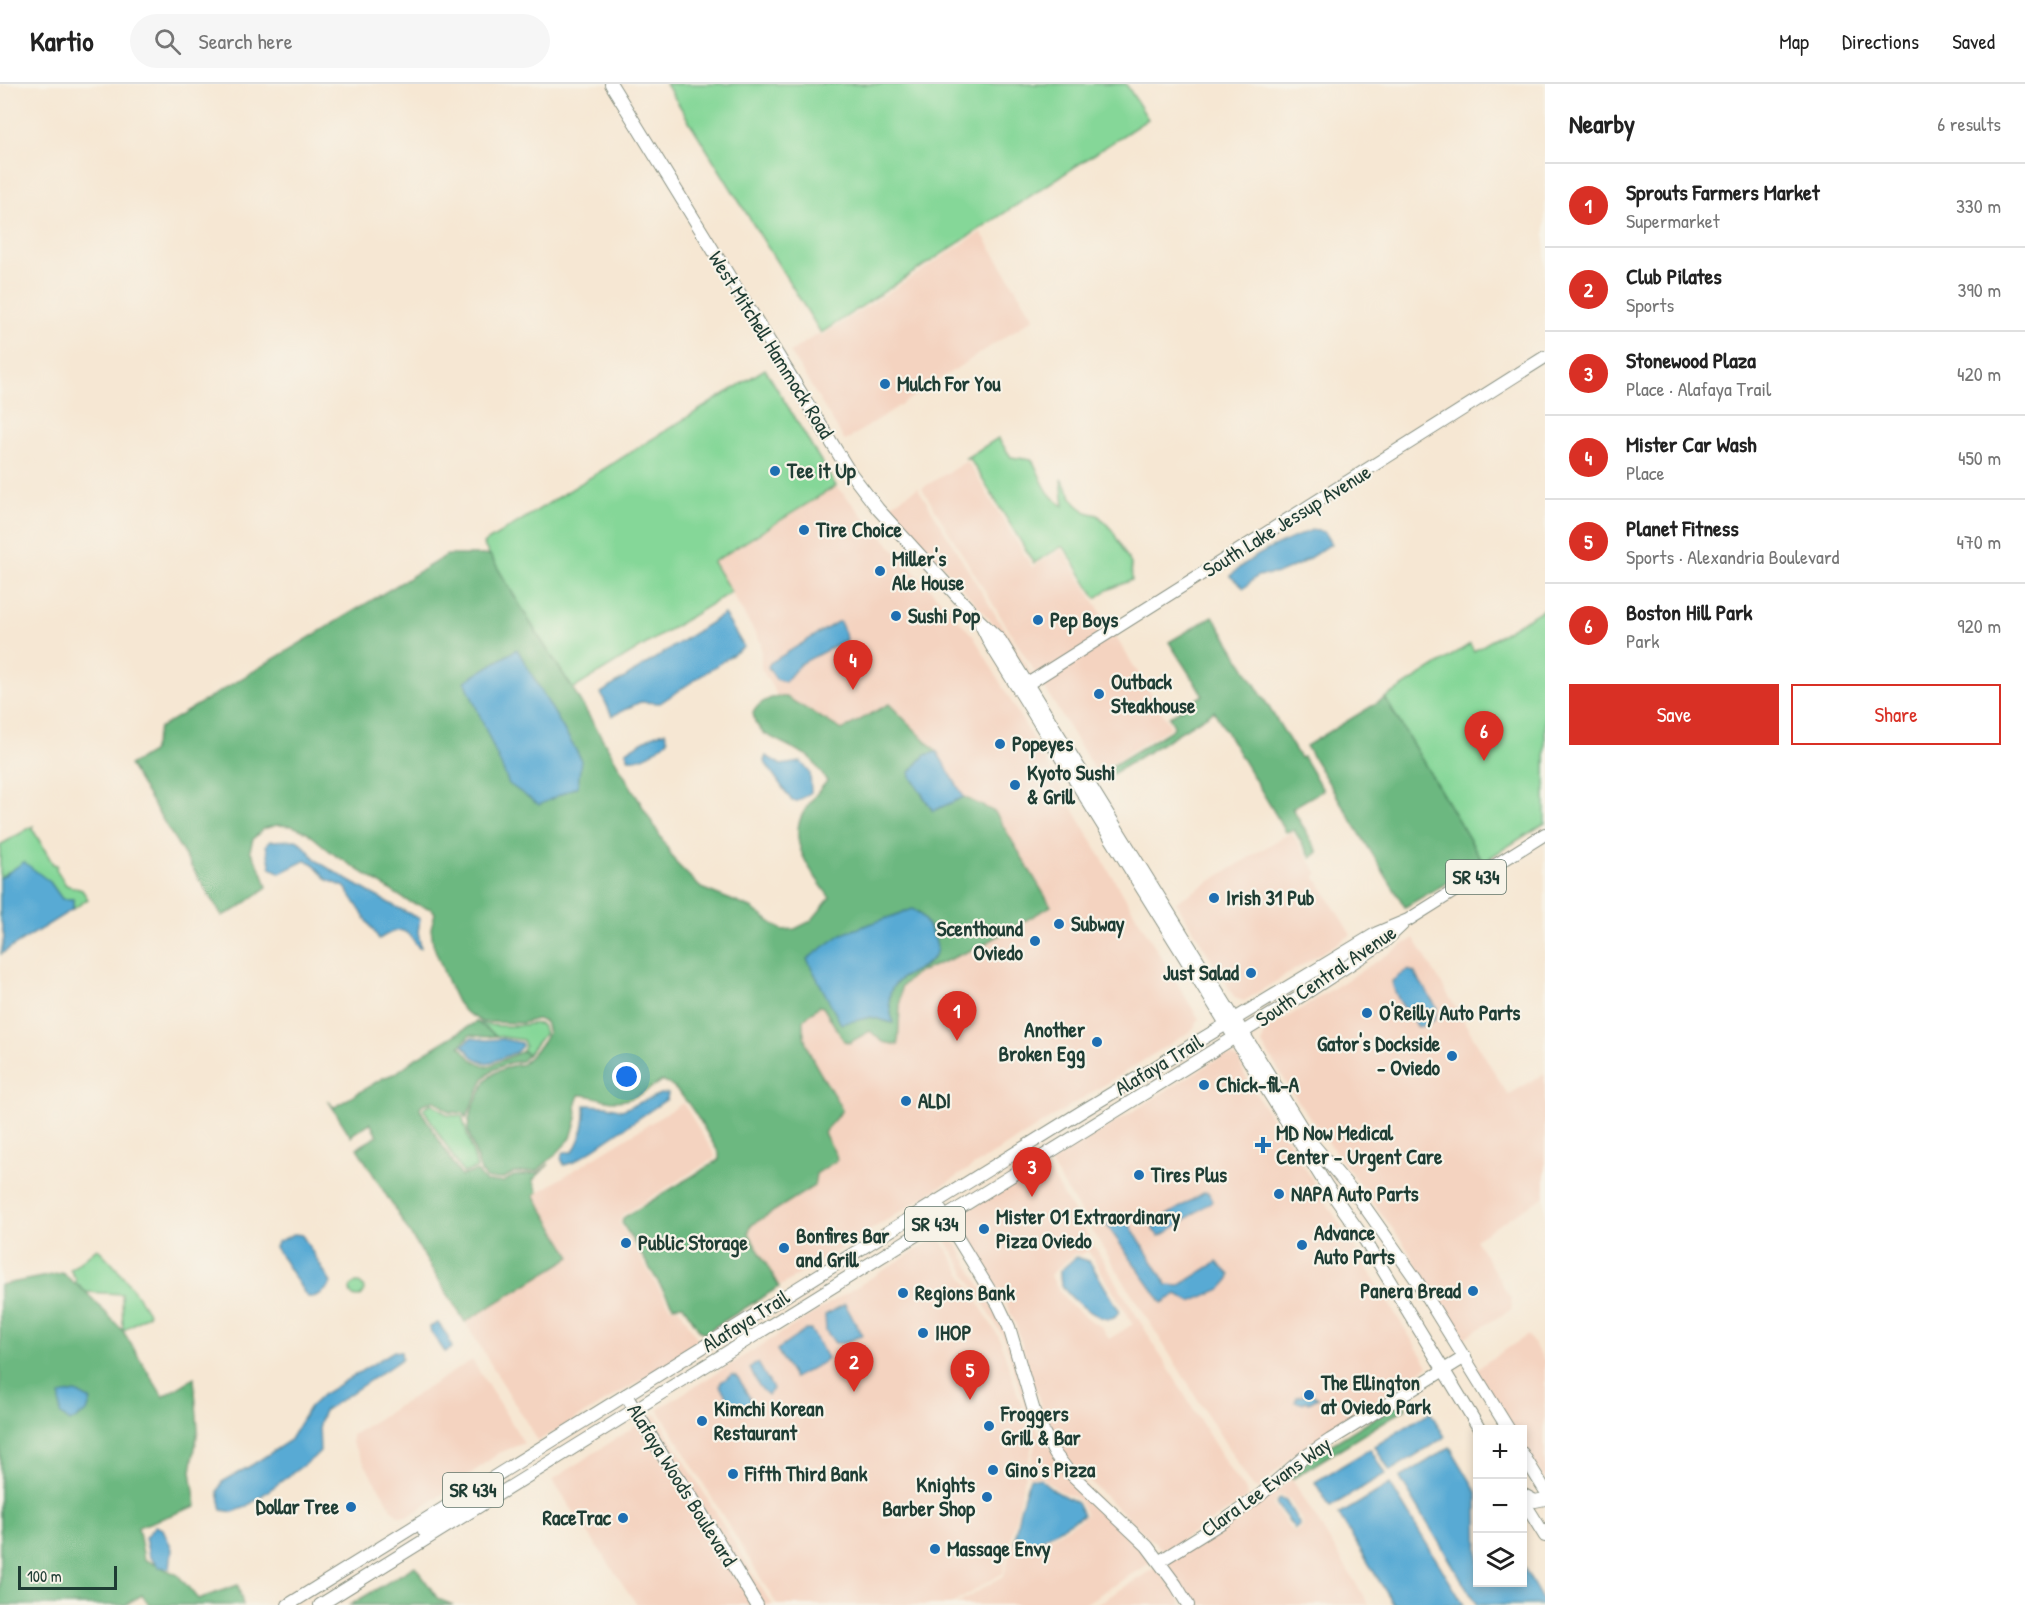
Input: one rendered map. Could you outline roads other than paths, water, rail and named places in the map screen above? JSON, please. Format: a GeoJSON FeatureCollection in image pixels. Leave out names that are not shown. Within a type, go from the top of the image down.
{"type":"FeatureCollection","features":[{"type":"Feature","properties":{"kind":"main road","name":"West Mitchell Hammock Road"},"geometry":{"type":"LineString","coordinates":[[610,84],[849,471],[878,509],[977,618],[991,645],[1023,686],[1106,812],[1231,1023]]}},
{"type":"Feature","properties":{"kind":"main road","name":"South Lake Jessup Avenue"},"geometry":{"type":"LineString","coordinates":[[1023,686],[1545,357]]}},
{"type":"Feature","properties":{"kind":"main road","name":"West Mitchell Hammock Road"},"geometry":{"type":"LineString","coordinates":[[1023,686],[1071,776],[1127,867],[1231,1023]]}},
{"type":"Feature","properties":{"kind":"main road"},"geometry":{"type":"LineString","coordinates":[[1071,776],[1081,780],[1098,805],[1106,812]]}},
{"type":"Feature","properties":{"kind":"main road","name":"South Central Avenue"},"geometry":{"type":"LineString","coordinates":[[1231,1023],[1377,933],[1408,920],[1545,834]]}},
{"type":"Feature","properties":{"kind":"main road"},"geometry":{"type":"LineString","coordinates":[[1127,867],[1134,866],[1144,880],[1150,884]]}},
{"type":"Feature","properties":{"kind":"main road","name":"South Central Avenue"},"geometry":{"type":"LineString","coordinates":[[1238,1034],[1383,943],[1408,920]]}},
{"type":"Feature","properties":{"kind":"main road"},"geometry":{"type":"LineString","coordinates":[[1231,1023],[1310,1141],[1378,1225],[1465,1357],[1506,1425]]}},
{"type":"Feature","properties":{"kind":"main road","name":"Alafaya Trail"},"geometry":{"type":"LineString","coordinates":[[288,1605],[1081,1112],[1231,1023]]}},
{"type":"Feature","properties":{"kind":"main road"},"geometry":{"type":"LineString","coordinates":[[1238,1034],[1326,1185],[1363,1237],[1477,1425]]}},
{"type":"Feature","properties":{"kind":"main road","name":"Alafaya Trail"},"geometry":{"type":"LineString","coordinates":[[320,1605],[1238,1034]]}},
{"type":"Feature","properties":{"kind":"main road"},"geometry":{"type":"LineString","coordinates":[[1043,1156],[1049,1144],[1076,1126],[1081,1112]]}},
{"type":"Feature","properties":{"kind":"main road"},"geometry":{"type":"LineString","coordinates":[[936,1203],[998,1304],[1009,1327],[1036,1418],[1055,1454],[1069,1472],[1147,1546],[1160,1561],[1188,1605]]}},
{"type":"Feature","properties":{"kind":"main road","name":"Clara Lee Evans Way"},"geometry":{"type":"LineString","coordinates":[[1160,1561],[1259,1497],[1302,1458],[1465,1357]]}},
{"type":"Feature","properties":{"kind":"main road","name":"Alafaya Woods Boulevard"},"geometry":{"type":"LineString","coordinates":[[626,1395],[757,1605]]}},
{"type":"Feature","properties":{"kind":"main road"},"geometry":{"type":"LineString","coordinates":[[1527,1461],[1545,1490]]}},
{"type":"Feature","properties":{"kind":"main road"},"geometry":{"type":"LineString","coordinates":[[417,1545],[418,1539],[425,1530],[456,1511],[479,1486]]}},
{"type":"Feature","properties":{"kind":"main road"},"geometry":{"type":"LineString","coordinates":[[1527,1497],[1535,1501],[1545,1499]]}},
{"type":"Feature","properties":{"kind":"main road"},"geometry":{"type":"LineString","coordinates":[[1527,1507],[1545,1536]]}},
{"type":"Feature","properties":{"kind":"main road"},"geometry":{"type":"LineString","coordinates":[[339,1593],[369,1565],[398,1546],[401,1542],[401,1535]]}},
{"type":"Feature","properties":{"kind":"water"},"geometry":{"type":"Polygon","coordinates":[[[1312,530],[1324,532],[1331,544],[1300,564],[1279,573],[1257,576],[1244,588],[1230,576],[1258,555],[1312,530]]]}},
{"type":"Feature","properties":{"kind":"water"},"geometry":{"type":"Polygon","coordinates":[[[724,614],[744,647],[660,703],[640,702],[612,716],[601,693],[724,614]]]}},
{"type":"Feature","properties":{"kind":"water"},"geometry":{"type":"Polygon","coordinates":[[[840,622],[846,640],[800,664],[785,682],[776,679],[768,667],[770,663],[840,622]]]}},
{"type":"Feature","properties":{"kind":"water"},"geometry":{"type":"Polygon","coordinates":[[[517,649],[581,759],[578,786],[539,805],[509,784],[465,681],[517,649]]]}},
{"type":"Feature","properties":{"kind":"water"},"geometry":{"type":"Polygon","coordinates":[[[665,732],[668,740],[660,747],[645,756],[629,759],[626,751],[656,734],[665,732]]]}},
{"type":"Feature","properties":{"kind":"water"},"geometry":{"type":"Polygon","coordinates":[[[937,752],[964,797],[933,811],[910,772],[925,755],[937,752]]]}},
{"type":"Feature","properties":{"kind":"water"},"geometry":{"type":"Polygon","coordinates":[[[766,756],[781,765],[801,762],[810,773],[811,792],[798,801],[792,801],[764,761],[766,756]]]}},
{"type":"Feature","properties":{"kind":"water"},"geometry":{"type":"Polygon","coordinates":[[[296,840],[320,863],[420,919],[418,932],[421,948],[410,936],[398,930],[379,939],[345,887],[328,880],[312,863],[306,860],[280,873],[271,868],[266,845],[270,841],[296,840]]]}},
{"type":"Feature","properties":{"kind":"water"},"geometry":{"type":"Polygon","coordinates":[[[24,862],[50,882],[62,899],[73,899],[73,909],[1,954],[4,937],[0,915],[0,878],[24,862]]]}},
{"type":"Feature","properties":{"kind":"water"},"geometry":{"type":"Polygon","coordinates":[[[912,909],[921,915],[936,943],[936,952],[932,960],[897,982],[891,990],[889,1002],[893,1023],[871,1017],[841,1024],[807,959],[842,934],[912,909]]]}},
{"type":"Feature","properties":{"kind":"water"},"geometry":{"type":"Polygon","coordinates":[[[1407,970],[1414,972],[1437,1008],[1434,1020],[1426,1025],[1418,1027],[1402,1005],[1393,987],[1392,981],[1407,970]]]}},
{"type":"Feature","properties":{"kind":"water"},"geometry":{"type":"Polygon","coordinates":[[[471,1038],[502,1039],[521,1043],[522,1046],[516,1052],[487,1064],[473,1057],[463,1045],[471,1038]]]}},
{"type":"Feature","properties":{"kind":"water"},"geometry":{"type":"Polygon","coordinates":[[[668,1093],[667,1099],[574,1162],[564,1165],[561,1158],[564,1152],[573,1152],[581,1135],[585,1105],[607,1106],[622,1110],[660,1094],[668,1093]]]}},
{"type":"Feature","properties":{"kind":"water"},"geometry":{"type":"Polygon","coordinates":[[[1205,1192],[1210,1194],[1212,1201],[1166,1233],[1159,1236],[1153,1230],[1154,1223],[1205,1192]]]}},
{"type":"Feature","properties":{"kind":"water"},"geometry":{"type":"Polygon","coordinates":[[[1118,1214],[1123,1214],[1167,1285],[1179,1286],[1217,1262],[1230,1275],[1229,1280],[1221,1289],[1191,1302],[1177,1294],[1162,1303],[1106,1224],[1118,1214]]]}},
{"type":"Feature","properties":{"kind":"water"},"geometry":{"type":"Polygon","coordinates":[[[294,1234],[302,1235],[331,1283],[317,1295],[307,1297],[275,1247],[277,1242],[294,1234]]]}},
{"type":"Feature","properties":{"kind":"water"},"geometry":{"type":"Polygon","coordinates":[[[1076,1257],[1091,1264],[1119,1310],[1114,1318],[1108,1319],[1093,1313],[1065,1290],[1060,1280],[1060,1271],[1076,1257]]]}},
{"type":"Feature","properties":{"kind":"water"},"geometry":{"type":"Polygon","coordinates":[[[845,1304],[862,1335],[845,1343],[835,1343],[826,1331],[825,1315],[845,1304]]]}},
{"type":"Feature","properties":{"kind":"water"},"geometry":{"type":"Polygon","coordinates":[[[438,1323],[447,1335],[452,1348],[445,1352],[431,1332],[430,1327],[438,1323]]]}},
{"type":"Feature","properties":{"kind":"water"},"geometry":{"type":"Polygon","coordinates":[[[806,1330],[811,1330],[827,1358],[794,1378],[777,1350],[806,1330]]]}},
{"type":"Feature","properties":{"kind":"water"},"geometry":{"type":"Polygon","coordinates":[[[394,1351],[401,1352],[402,1359],[324,1411],[319,1423],[320,1451],[313,1458],[246,1507],[233,1512],[222,1510],[218,1491],[222,1482],[289,1441],[309,1408],[322,1395],[394,1351]]]}},
{"type":"Feature","properties":{"kind":"water"},"geometry":{"type":"Polygon","coordinates":[[[758,1363],[773,1389],[768,1395],[759,1386],[750,1368],[758,1363]]]}},
{"type":"Feature","properties":{"kind":"water"},"geometry":{"type":"Polygon","coordinates":[[[732,1375],[737,1376],[753,1404],[741,1413],[736,1411],[720,1386],[721,1382],[732,1375]]]}},
{"type":"Feature","properties":{"kind":"water","name":"The Ellington at Oviedo Park"},"geometry":{"type":"Polygon","coordinates":[[[1310,1388],[1312,1394],[1318,1398],[1309,1403],[1307,1401],[1295,1402],[1297,1397],[1305,1395],[1303,1392],[1310,1388]]]}},
{"type":"Feature","properties":{"kind":"water"},"geometry":{"type":"Polygon","coordinates":[[[76,1392],[91,1400],[87,1412],[70,1422],[60,1414],[60,1395],[76,1392]]]}},
{"type":"Feature","properties":{"kind":"water"},"geometry":{"type":"Polygon","coordinates":[[[1430,1412],[1445,1437],[1390,1471],[1375,1446],[1430,1412]]]}},
{"type":"Feature","properties":{"kind":"water"},"geometry":{"type":"Polygon","coordinates":[[[1450,1447],[1473,1485],[1473,1587],[1527,1587],[1527,1573],[1545,1605],[1477,1605],[1400,1478],[1450,1447]]]}},
{"type":"Feature","properties":{"kind":"water"},"geometry":{"type":"Polygon","coordinates":[[[1370,1449],[1385,1474],[1330,1507],[1315,1482],[1370,1449]]]}},
{"type":"Feature","properties":{"kind":"water"},"geometry":{"type":"Polygon","coordinates":[[[1030,1478],[1040,1479],[1055,1491],[1077,1503],[1083,1515],[1023,1550],[1015,1544],[1020,1510],[1030,1478]]]}},
{"type":"Feature","properties":{"kind":"water"},"geometry":{"type":"Polygon","coordinates":[[[1390,1484],[1464,1605],[1394,1605],[1339,1515],[1390,1484]]]}},
{"type":"Feature","properties":{"kind":"water"},"geometry":{"type":"Polygon","coordinates":[[[1280,1498],[1286,1501],[1300,1525],[1295,1529],[1276,1504],[1280,1498]]]}},
{"type":"Feature","properties":{"kind":"water"},"geometry":{"type":"Polygon","coordinates":[[[155,1526],[163,1529],[172,1549],[170,1568],[159,1567],[149,1556],[145,1538],[155,1526]]]}},
{"type":"Feature","properties":{"kind":"place","name":"Mulch For You"},"geometry":{"type":"Point","coordinates":[885,384]}},
{"type":"Feature","properties":{"kind":"place","name":"Tee it Up"},"geometry":{"type":"Point","coordinates":[775,471]}},
{"type":"Feature","properties":{"kind":"place","name":"Tire Choice"},"geometry":{"type":"Point","coordinates":[804,530]}},
{"type":"Feature","properties":{"kind":"place","name":"Miller's Ale House"},"geometry":{"type":"Point","coordinates":[880,571]}},
{"type":"Feature","properties":{"kind":"place","name":"Sushi Pop"},"geometry":{"type":"Point","coordinates":[896,616]}},
{"type":"Feature","properties":{"kind":"place","name":"Pep Boys"},"geometry":{"type":"Point","coordinates":[1038,620]}},
{"type":"Feature","properties":{"kind":"place","name":"Mister Car Wash"},"geometry":{"type":"Point","coordinates":[853,690]}},
{"type":"Feature","properties":{"kind":"place","name":"Outback Steakhouse"},"geometry":{"type":"Point","coordinates":[1099,694]}},
{"type":"Feature","properties":{"kind":"place","name":"Popeyes"},"geometry":{"type":"Point","coordinates":[1000,744]}},
{"type":"Feature","properties":{"kind":"place","name":"Boston Hill Park"},"geometry":{"type":"Point","coordinates":[1484,761]}},
{"type":"Feature","properties":{"kind":"place","name":"Kyoto Sushi & Grill"},"geometry":{"type":"Point","coordinates":[1015,785]}},
{"type":"Feature","properties":{"kind":"place","name":"Irish 31 Pub"},"geometry":{"type":"Point","coordinates":[1214,898]}},
{"type":"Feature","properties":{"kind":"place","name":"Subway"},"geometry":{"type":"Point","coordinates":[1059,924]}},
{"type":"Feature","properties":{"kind":"place","name":"Scenthound Oviedo"},"geometry":{"type":"Point","coordinates":[1035,941]}},
{"type":"Feature","properties":{"kind":"place","name":"Just Salad"},"geometry":{"type":"Point","coordinates":[1251,973]}},
{"type":"Feature","properties":{"kind":"place","name":"O'Reilly Auto Parts"},"geometry":{"type":"Point","coordinates":[1367,1013]}},
{"type":"Feature","properties":{"kind":"place","name":"Sprouts Farmers Market"},"geometry":{"type":"Point","coordinates":[957,1041]}},
{"type":"Feature","properties":{"kind":"place","name":"Another Broken Egg"},"geometry":{"type":"Point","coordinates":[1097,1042]}},
{"type":"Feature","properties":{"kind":"place","name":"Gator's Dockside - Oviedo"},"geometry":{"type":"Point","coordinates":[1452,1056]}},
{"type":"Feature","properties":{"kind":"place","name":"Chick-fil-A"},"geometry":{"type":"Point","coordinates":[1204,1085]}},
{"type":"Feature","properties":{"kind":"place","name":"ALDI"},"geometry":{"type":"Point","coordinates":[906,1101]}},
{"type":"Feature","properties":{"kind":"place","name":"MD Now Medical Center - Urgent Care"},"geometry":{"type":"Point","coordinates":[1263,1145]}},
{"type":"Feature","properties":{"kind":"place","name":"Tires Plus"},"geometry":{"type":"Point","coordinates":[1139,1175]}},
{"type":"Feature","properties":{"kind":"place","name":"NAPA Auto Parts"},"geometry":{"type":"Point","coordinates":[1279,1194]}},
{"type":"Feature","properties":{"kind":"place","name":"Stonewood Plaza"},"geometry":{"type":"Point","coordinates":[1032,1197]}},
{"type":"Feature","properties":{"kind":"place","name":"Mister O1 Extraordinary Pizza Oviedo"},"geometry":{"type":"Point","coordinates":[984,1229]}},
{"type":"Feature","properties":{"kind":"place","name":"Public Storage"},"geometry":{"type":"Point","coordinates":[626,1243]}},
{"type":"Feature","properties":{"kind":"place","name":"Advance Auto Parts"},"geometry":{"type":"Point","coordinates":[1302,1245]}},
{"type":"Feature","properties":{"kind":"place","name":"Bonfires Bar and Grill"},"geometry":{"type":"Point","coordinates":[784,1248]}},
{"type":"Feature","properties":{"kind":"place","name":"Panera Bread"},"geometry":{"type":"Point","coordinates":[1473,1291]}},
{"type":"Feature","properties":{"kind":"place","name":"Regions Bank"},"geometry":{"type":"Point","coordinates":[903,1293]}},
{"type":"Feature","properties":{"kind":"place","name":"IHOP"},"geometry":{"type":"Point","coordinates":[923,1333]}},
{"type":"Feature","properties":{"kind":"place","name":"Club Pilates"},"geometry":{"type":"Point","coordinates":[854,1392]}},
{"type":"Feature","properties":{"kind":"place","name":"The Ellington at Oviedo Park"},"geometry":{"type":"Point","coordinates":[1309,1395]}},
{"type":"Feature","properties":{"kind":"place","name":"Planet Fitness"},"geometry":{"type":"Point","coordinates":[970,1400]}},
{"type":"Feature","properties":{"kind":"place","name":"Kimchi Korean Restaurant"},"geometry":{"type":"Point","coordinates":[702,1421]}},
{"type":"Feature","properties":{"kind":"place","name":"Froggers Grill & Bar"},"geometry":{"type":"Point","coordinates":[989,1426]}},
{"type":"Feature","properties":{"kind":"place","name":"Gino's Pizza"},"geometry":{"type":"Point","coordinates":[993,1470]}},
{"type":"Feature","properties":{"kind":"place","name":"Fifth Third Bank"},"geometry":{"type":"Point","coordinates":[733,1474]}},
{"type":"Feature","properties":{"kind":"place","name":"Knights Barber Shop"},"geometry":{"type":"Point","coordinates":[987,1497]}},
{"type":"Feature","properties":{"kind":"place","name":"Dollar Tree"},"geometry":{"type":"Point","coordinates":[351,1507]}},
{"type":"Feature","properties":{"kind":"place","name":"RaceTrac"},"geometry":{"type":"Point","coordinates":[623,1518]}},
{"type":"Feature","properties":{"kind":"place","name":"Massage Envy"},"geometry":{"type":"Point","coordinates":[935,1549]}}]}
